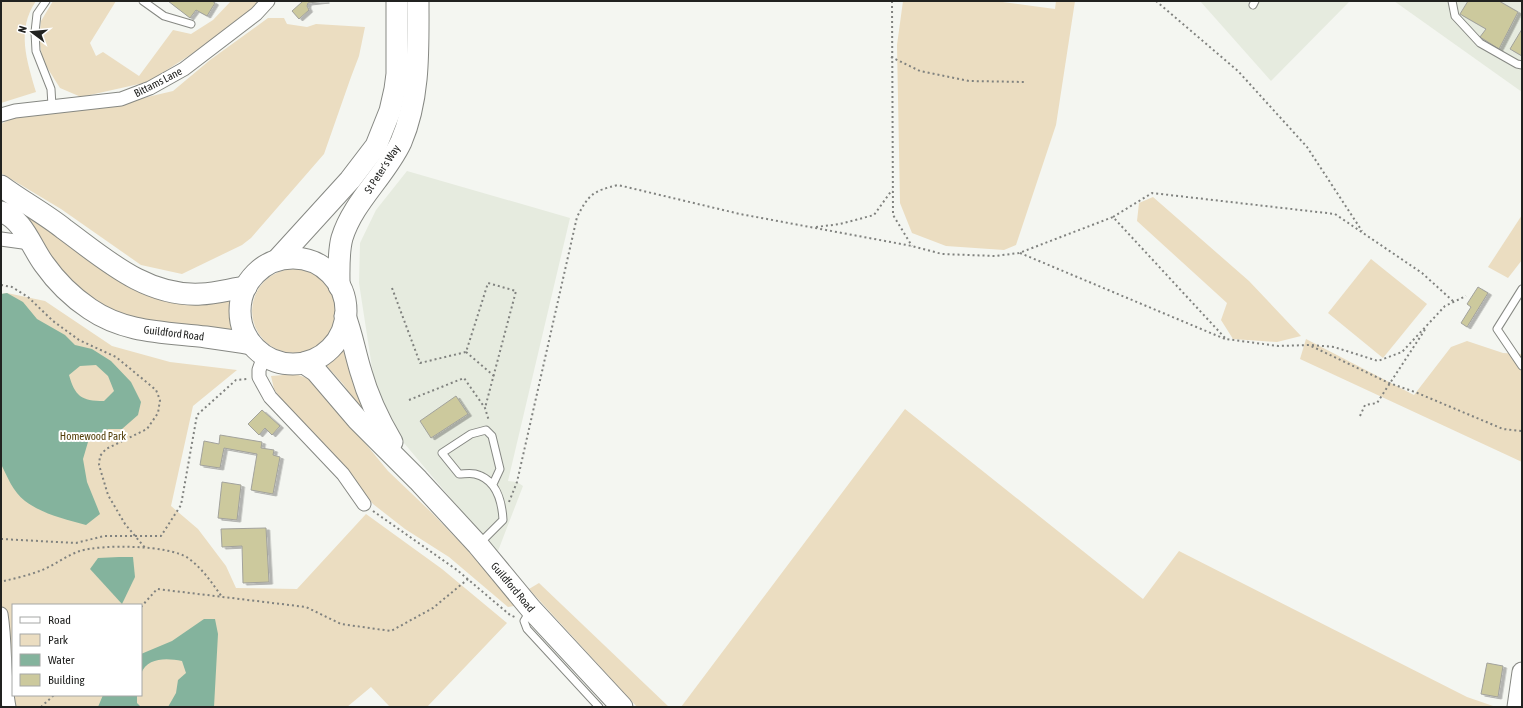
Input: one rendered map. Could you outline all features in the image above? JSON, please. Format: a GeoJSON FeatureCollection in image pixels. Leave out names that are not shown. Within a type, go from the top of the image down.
{"type":"FeatureCollection","features":[{"type":"Feature","properties":{"kind":"main road","name":"St Peter's Way"},"geometry":{"type":"LineString","coordinates":[[278,259],[350,180],[376,146],[390,111],[395,89],[397,1]]}},
{"type":"Feature","properties":{"kind":"main road","name":"St Peter's Way"},"geometry":{"type":"LineString","coordinates":[[339,286],[340,246],[346,227],[368,190],[395,152],[405,130],[412,107],[416,84],[418,1]]}},
{"type":"Feature","properties":{"kind":"main road"},"geometry":{"type":"LineString","coordinates":[[1,186],[63,228],[107,262],[126,274],[157,288],[201,294],[246,287]]}},
{"type":"Feature","properties":{"kind":"main road","name":"Guildford Road"},"geometry":{"type":"LineString","coordinates":[[1,212],[16,221],[44,265],[62,286],[90,309],[122,326],[156,333],[205,337],[258,350]]}},
{"type":"Feature","properties":{"kind":"main road"},"geometry":{"type":"LineString","coordinates":[[278,259],[298,259],[310,262],[322,268],[332,276],[343,295],[345,316],[343,326],[334,345],[317,358],[304,363],[287,364],[258,350],[243,328],[240,310],[246,287],[258,273],[278,259]]}},
{"type":"Feature","properties":{"kind":"main road","name":"Guildford Road"},"geometry":{"type":"LineString","coordinates":[[345,316],[353,338],[361,372],[377,417],[405,465]]}},
{"type":"Feature","properties":{"kind":"main road","name":"Guildford Road"},"geometry":{"type":"LineString","coordinates":[[304,363],[316,371],[357,419],[405,465],[478,544],[528,615],[622,707]]}},
{"type":"Feature","properties":{"kind":"main road"},"geometry":{"type":"LineString","coordinates":[[1520,698],[1522,672]]}},
{"type":"Feature","properties":{"kind":"street","name":"Bittams Lane"},"geometry":{"type":"LineString","coordinates":[[1,115],[52,103],[122,99],[150,88],[184,69],[256,14],[268,1]]}},
{"type":"Feature","properties":{"kind":"street"},"geometry":{"type":"LineString","coordinates":[[1,239],[30,243]]}},
{"type":"Feature","properties":{"kind":"street"},"geometry":{"type":"LineString","coordinates":[[258,350],[259,377],[270,397],[343,474],[364,504]]}},
{"type":"Feature","properties":{"kind":"street"},"geometry":{"type":"LineString","coordinates":[[1,614],[5,638],[6,693],[8,707]]}},
{"type":"Feature","properties":{"kind":"lane"},"geometry":{"type":"LineString","coordinates":[[46,1],[37,14],[35,32],[36,51],[51,90],[52,103]]}},
{"type":"Feature","properties":{"kind":"lane"},"geometry":{"type":"LineString","coordinates":[[143,1],[164,16],[190,24]]}},
{"type":"Feature","properties":{"kind":"lane"},"geometry":{"type":"LineString","coordinates":[[1452,1],[1455,16],[1480,43],[1516,64],[1522,65]]}},
{"type":"Feature","properties":{"kind":"lane"},"geometry":{"type":"LineString","coordinates":[[1522,289],[1497,329],[1522,366]]}},
{"type":"Feature","properties":{"kind":"lane"},"geometry":{"type":"LineString","coordinates":[[478,544],[485,539],[503,520],[502,504],[493,484],[475,474],[459,474],[442,453],[472,434],[486,430],[492,436],[500,469],[493,484]]}},
{"type":"Feature","properties":{"kind":"lane","name":"Guildford Road"},"geometry":{"type":"LineString","coordinates":[[528,615],[527,629],[599,707]]}},
{"type":"Feature","properties":{"kind":"path"},"geometry":{"type":"LineString","coordinates":[[892,1],[891,57],[893,215],[912,246]]}},
{"type":"Feature","properties":{"kind":"path"},"geometry":{"type":"LineString","coordinates":[[1156,1],[1238,71],[1307,147],[1363,234]]}},
{"type":"Feature","properties":{"kind":"path"},"geometry":{"type":"LineString","coordinates":[[891,57],[920,71],[969,81],[1025,82]]}},
{"type":"Feature","properties":{"kind":"path"},"geometry":{"type":"LineString","coordinates":[[503,520],[517,482],[577,217],[586,200],[598,190],[618,185],[740,214],[912,246],[942,254],[995,256],[1019,253],[1113,217],[1152,193],[1335,214],[1422,273],[1454,302]]}},
{"type":"Feature","properties":{"kind":"path"},"geometry":{"type":"LineString","coordinates":[[813,228],[840,224],[874,215],[892,189]]}},
{"type":"Feature","properties":{"kind":"path"},"geometry":{"type":"LineString","coordinates":[[1113,217],[1226,339]]}},
{"type":"Feature","properties":{"kind":"path"},"geometry":{"type":"LineString","coordinates":[[1019,253],[1226,339],[1278,346],[1309,345],[1334,347],[1378,361],[1402,352],[1445,306],[1466,296]]}},
{"type":"Feature","properties":{"kind":"path"},"geometry":{"type":"LineString","coordinates":[[466,352],[488,283],[516,291],[485,408]]}},
{"type":"Feature","properties":{"kind":"path"},"geometry":{"type":"LineString","coordinates":[[1,285],[12,287],[28,297],[53,321],[79,340],[116,357],[156,390],[160,400],[158,413],[147,429],[106,449],[100,456],[99,465],[108,495],[124,524],[146,549]]}},
{"type":"Feature","properties":{"kind":"path"},"geometry":{"type":"LineString","coordinates":[[392,288],[420,363],[466,352]]}},
{"type":"Feature","properties":{"kind":"path"},"geometry":{"type":"LineString","coordinates":[[1360,416],[1365,405],[1377,403],[1430,322]]}},
{"type":"Feature","properties":{"kind":"path"},"geometry":{"type":"LineString","coordinates":[[1309,345],[1389,383],[1415,392],[1503,429],[1522,431]]}},
{"type":"Feature","properties":{"kind":"path"},"geometry":{"type":"LineString","coordinates":[[466,352],[494,376]]}},
{"type":"Feature","properties":{"kind":"path"},"geometry":{"type":"LineString","coordinates":[[1,539],[76,543],[104,536],[161,536],[181,505],[197,415],[236,380],[259,377]]}},
{"type":"Feature","properties":{"kind":"path"},"geometry":{"type":"LineString","coordinates":[[409,400],[464,378],[485,408],[492,436]]}},
{"type":"Feature","properties":{"kind":"path","name":"Guildford Road"},"geometry":{"type":"LineString","coordinates":[[364,504],[468,579],[510,615],[528,615]]}},
{"type":"Feature","properties":{"kind":"path"},"geometry":{"type":"LineString","coordinates":[[4,582],[42,570],[80,551],[103,546],[146,549],[171,552],[188,558],[207,574],[222,598]]}},
{"type":"Feature","properties":{"kind":"path"},"geometry":{"type":"LineString","coordinates":[[142,606],[157,589],[306,607],[341,624],[391,631],[433,608],[468,579]]}},
{"type":"Feature","properties":{"kind":"path"},"geometry":{"type":"LineString","coordinates":[[41,707],[53,696]]}},
{"type":"Feature","properties":{"kind":"shaded area"},"geometry":{"type":"Polygon","coordinates":[[[1200,1],[1350,1],[1271,81],[1200,1]]]}},
{"type":"Feature","properties":{"kind":"shaded area"},"geometry":{"type":"Polygon","coordinates":[[[1394,1],[1522,1],[1522,92],[1394,1]]]}},
{"type":"Feature","properties":{"kind":"shaded area"},"geometry":{"type":"Polygon","coordinates":[[[407,171],[570,218],[508,481],[517,482],[523,486],[498,551],[485,539],[393,430],[375,387],[359,283],[360,243],[376,210],[407,171]]]}},
{"type":"Feature","properties":{"kind":"green space"},"geometry":{"type":"Polygon","coordinates":[[[1,1],[36,1],[26,23],[25,46],[29,69],[36,92],[1,103],[1,1]]]}},
{"type":"Feature","properties":{"kind":"green space"},"geometry":{"type":"Polygon","coordinates":[[[53,1],[116,1],[90,43],[96,56],[103,52],[139,76],[173,30],[191,34],[213,20],[231,1],[261,1],[212,41],[148,82],[81,97],[60,88],[43,61],[39,39],[41,21],[53,1]]]}},
{"type":"Feature","properties":{"kind":"green space"},"geometry":{"type":"Polygon","coordinates":[[[903,1],[995,1],[1055,9],[1056,1],[1075,1],[1056,125],[1016,245],[1004,250],[946,246],[912,233],[900,203],[897,45],[903,1]]]}},
{"type":"Feature","properties":{"kind":"green space"},"geometry":{"type":"Polygon","coordinates":[[[268,18],[284,18],[287,24],[307,27],[316,24],[365,27],[359,56],[324,154],[251,238],[242,245],[182,274],[141,265],[61,209],[1,173],[1,124],[20,114],[105,107],[173,91],[210,60],[268,18]]]}},
{"type":"Feature","properties":{"kind":"green space"},"geometry":{"type":"Polygon","coordinates":[[[1,194],[70,245],[148,296],[191,304],[211,304],[236,297],[237,330],[241,336],[160,325],[111,310],[76,286],[1,202],[1,194]]]}},
{"type":"Feature","properties":{"kind":"green space"},"geometry":{"type":"Polygon","coordinates":[[[1153,197],[1249,281],[1301,336],[1277,342],[1233,339],[1221,320],[1227,303],[1137,221],[1139,203],[1153,197]]]}},
{"type":"Feature","properties":{"kind":"green space"},"geometry":{"type":"Polygon","coordinates":[[[1522,215],[1522,260],[1508,278],[1488,267],[1522,215]]]}},
{"type":"Feature","properties":{"kind":"green space"},"geometry":{"type":"Polygon","coordinates":[[[1371,259],[1427,304],[1383,358],[1328,313],[1371,259]]]}},
{"type":"Feature","properties":{"kind":"green space"},"geometry":{"type":"Polygon","coordinates":[[[286,269],[302,269],[318,276],[329,287],[336,303],[336,319],[333,327],[324,341],[318,346],[302,353],[286,353],[270,346],[259,335],[252,319],[252,303],[259,287],[270,276],[286,269]]]}},
{"type":"Feature","properties":{"kind":"green space","name":"Homewood Park"},"geometry":{"type":"Polygon","coordinates":[[[7,293],[45,301],[112,346],[170,362],[237,370],[193,406],[171,506],[198,529],[226,566],[236,588],[297,589],[366,514],[442,569],[507,623],[427,707],[390,707],[371,687],[347,707],[1,707],[1,294],[7,293]]]}},
{"type":"Feature","properties":{"kind":"green space"},"geometry":{"type":"Polygon","coordinates":[[[1306,339],[1414,395],[1451,347],[1467,341],[1503,353],[1522,354],[1522,462],[1300,359],[1306,339]]]}},
{"type":"Feature","properties":{"kind":"green space"},"geometry":{"type":"Polygon","coordinates":[[[347,343],[367,418],[343,384],[325,364],[338,356],[347,343]]]}},
{"type":"Feature","properties":{"kind":"green space"},"geometry":{"type":"Polygon","coordinates":[[[296,374],[314,381],[388,471],[432,513],[520,605],[508,607],[449,557],[405,529],[373,504],[345,468],[284,404],[274,389],[271,376],[296,374]]]}},
{"type":"Feature","properties":{"kind":"green space"},"geometry":{"type":"Polygon","coordinates":[[[905,409],[1143,599],[1179,551],[1467,697],[1496,707],[681,707],[905,409]]]}},
{"type":"Feature","properties":{"kind":"green space"},"geometry":{"type":"Polygon","coordinates":[[[539,583],[669,707],[637,707],[529,589],[539,583]]]}},
{"type":"Feature","properties":{"kind":"water"},"geometry":{"type":"Polygon","coordinates":[[[7,293],[23,302],[37,319],[65,335],[75,345],[92,349],[111,361],[131,382],[141,402],[138,415],[122,429],[108,429],[88,442],[83,459],[87,482],[100,514],[86,525],[46,513],[25,501],[14,489],[1,464],[1,294],[7,293]],[[96,365],[80,366],[69,375],[74,388],[80,396],[96,401],[104,401],[114,391],[108,376],[96,365]]]}},
{"type":"Feature","properties":{"kind":"water"},"geometry":{"type":"Polygon","coordinates":[[[133,557],[135,577],[122,604],[90,569],[98,558],[133,557]]]}},
{"type":"Feature","properties":{"kind":"water"},"geometry":{"type":"Polygon","coordinates":[[[204,619],[215,619],[218,634],[214,707],[168,707],[176,693],[178,680],[186,673],[182,661],[170,659],[158,660],[148,664],[142,672],[142,654],[172,641],[204,619]]]}},
{"type":"Feature","properties":{"kind":"water"},"geometry":{"type":"Polygon","coordinates":[[[103,696],[137,696],[137,703],[141,707],[98,707],[103,696]]]}},
{"type":"Feature","properties":{"kind":"building"},"geometry":{"type":"Polygon","coordinates":[[[168,1],[212,1],[215,3],[207,16],[196,10],[190,18],[168,1]]]}},
{"type":"Feature","properties":{"kind":"building"},"geometry":{"type":"Polygon","coordinates":[[[300,1],[326,1],[308,3],[307,6],[309,10],[299,19],[292,11],[302,2],[300,1]]]}},
{"type":"Feature","properties":{"kind":"building"},"geometry":{"type":"Polygon","coordinates":[[[1468,1],[1499,1],[1518,12],[1499,49],[1480,37],[1486,29],[1460,14],[1468,1]]]}},
{"type":"Feature","properties":{"kind":"building"},"geometry":{"type":"Polygon","coordinates":[[[1522,29],[1522,56],[1510,49],[1522,29]]]}},
{"type":"Feature","properties":{"kind":"building"},"geometry":{"type":"Polygon","coordinates":[[[1478,287],[1488,293],[1467,327],[1461,323],[1471,307],[1467,304],[1478,287]]]}},
{"type":"Feature","properties":{"kind":"building"},"geometry":{"type":"Polygon","coordinates":[[[456,396],[468,414],[431,438],[420,421],[456,396]]]}},
{"type":"Feature","properties":{"kind":"building"},"geometry":{"type":"Polygon","coordinates":[[[262,410],[280,426],[272,435],[265,428],[259,435],[248,424],[262,410]]]}},
{"type":"Feature","properties":{"kind":"building"},"geometry":{"type":"Polygon","coordinates":[[[220,435],[262,442],[261,448],[274,450],[273,455],[280,457],[273,494],[251,490],[257,454],[224,448],[220,468],[200,465],[204,441],[219,444],[220,435]]]}},
{"type":"Feature","properties":{"kind":"building"},"geometry":{"type":"Polygon","coordinates":[[[222,482],[241,485],[237,520],[218,518],[222,482]]]}},
{"type":"Feature","properties":{"kind":"building"},"geometry":{"type":"Polygon","coordinates":[[[266,528],[269,582],[243,583],[242,546],[222,547],[221,529],[266,528]]]}},
{"type":"Feature","properties":{"kind":"building"},"geometry":{"type":"Polygon","coordinates":[[[1487,663],[1503,666],[1498,697],[1481,694],[1487,663]]]}}]}
